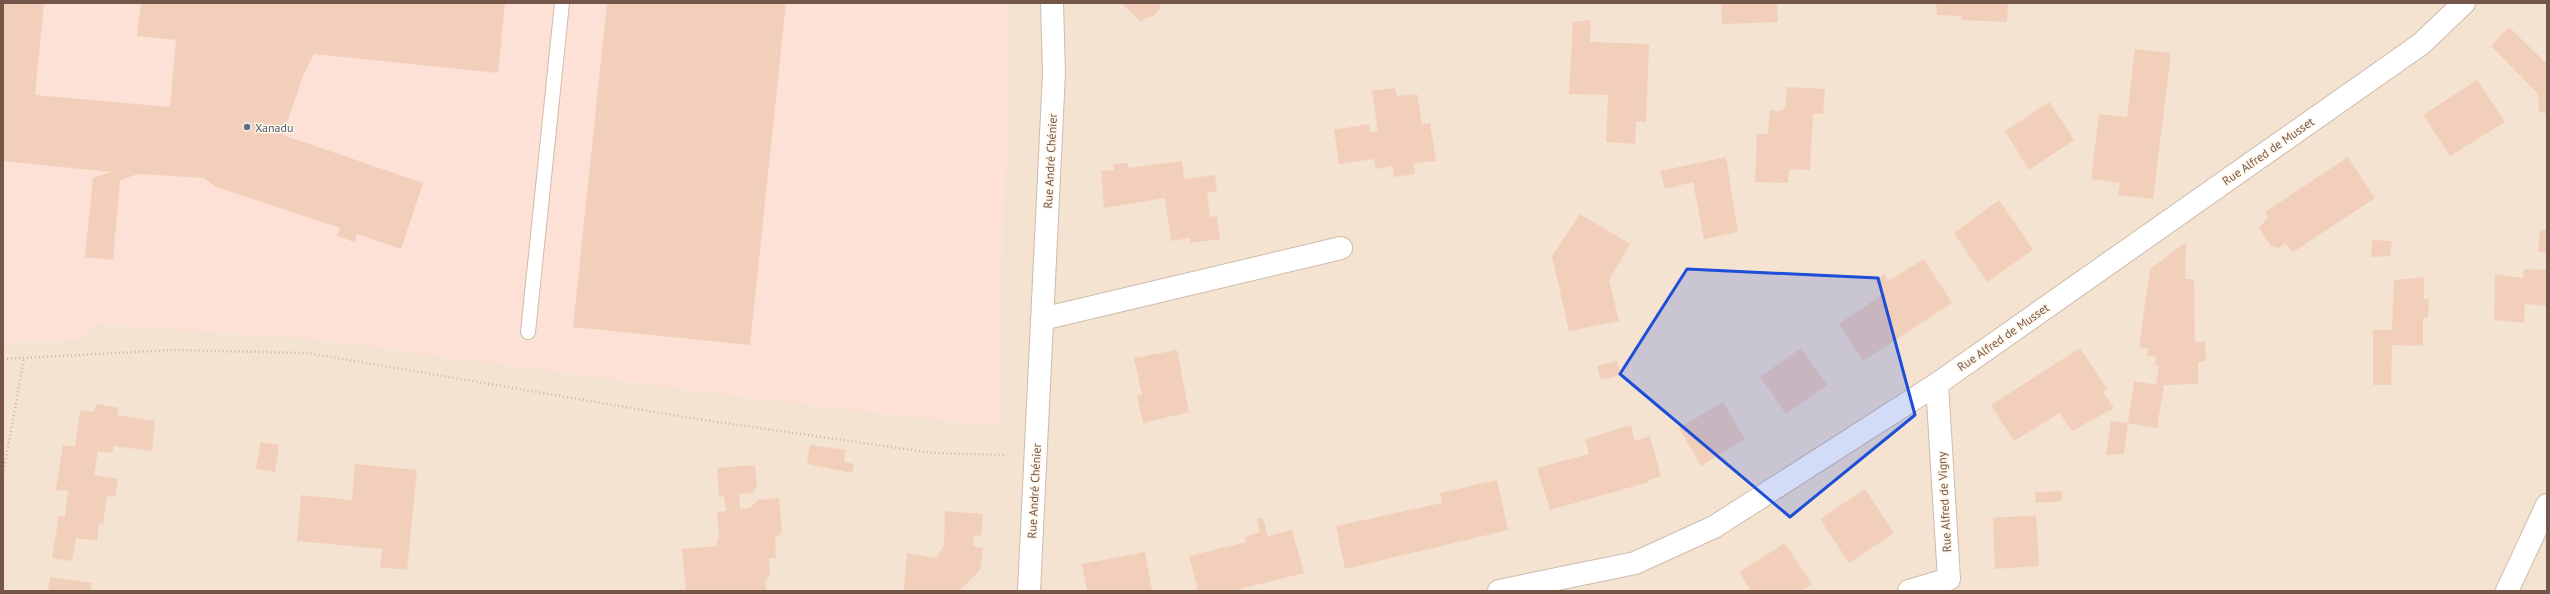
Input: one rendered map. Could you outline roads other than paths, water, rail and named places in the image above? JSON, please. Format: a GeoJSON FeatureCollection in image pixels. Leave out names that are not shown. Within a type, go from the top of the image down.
{"type":"FeatureCollection","features":[{"type":"Feature","properties":{"kind":"street","name":"Rue André Chénier"},"geometry":{"type":"LineString","coordinates":[[1029,591],[1054,73],[1052,3]]}},
{"type":"Feature","properties":{"kind":"street","name":"Rue Alfred de Musset"},"geometry":{"type":"LineString","coordinates":[[1499,591],[1635,563],[1714,527],[1937,384],[2421,44],[2464,3]]}},
{"type":"Feature","properties":{"kind":"street"},"geometry":{"type":"LineString","coordinates":[[1042,319],[1341,248]]}},
{"type":"Feature","properties":{"kind":"street","name":"Rue Alfred de Vigny"},"geometry":{"type":"LineString","coordinates":[[1909,591],[1949,579],[1937,384]]}},
{"type":"Feature","properties":{"kind":"street"},"geometry":{"type":"LineString","coordinates":[[2507,591],[2547,505]]}},
{"type":"Feature","properties":{"kind":"lane"},"geometry":{"type":"LineString","coordinates":[[528,332],[562,3]]}},
{"type":"Feature","properties":{"kind":"place","name":"Xanadu"},"geometry":{"type":"Point","coordinates":[247,127]}}]}
